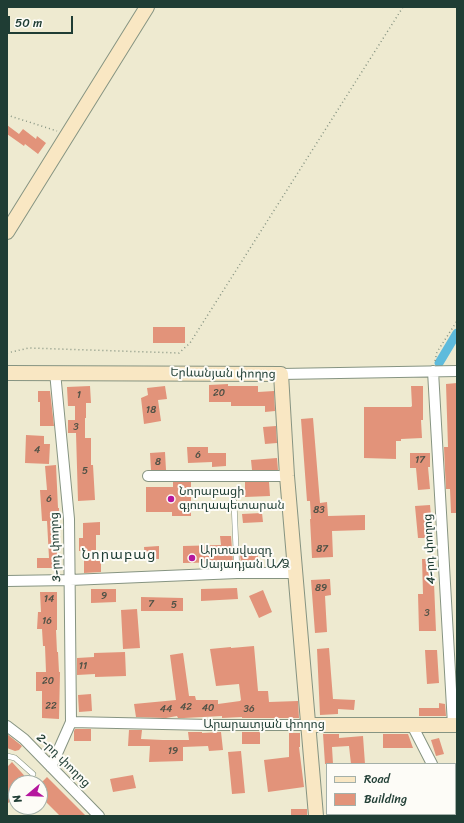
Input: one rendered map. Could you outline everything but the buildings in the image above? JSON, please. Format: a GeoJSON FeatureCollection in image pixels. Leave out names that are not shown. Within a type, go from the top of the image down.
{"type":"FeatureCollection","features":[{"type":"Feature","properties":{"kind":"main road"},"geometry":{"type":"LineString","coordinates":[[7,232],[147,7]]}},
{"type":"Feature","properties":{"kind":"main road","name":"Երևանյան փողոց"},"geometry":{"type":"LineString","coordinates":[[7,373],[280,374],[307,725],[316,816]]}},
{"type":"Feature","properties":{"kind":"main road","name":"Արարատյան փողոց"},"geometry":{"type":"LineString","coordinates":[[307,725],[455,725]]}},
{"type":"Feature","properties":{"kind":"street","name":"4-րդ փողոց"},"geometry":{"type":"LineString","coordinates":[[433,371],[455,725]]}},
{"type":"Feature","properties":{"kind":"street"},"geometry":{"type":"LineString","coordinates":[[280,374],[457,371]]}},
{"type":"Feature","properties":{"kind":"street","name":"3-րդ փողոց"},"geometry":{"type":"LineString","coordinates":[[56,372],[69,519],[71,722]]}},
{"type":"Feature","properties":{"kind":"street"},"geometry":{"type":"LineString","coordinates":[[148,476],[287,476]]}},
{"type":"Feature","properties":{"kind":"street"},"geometry":{"type":"LineString","coordinates":[[7,581],[237,573],[296,573]]}},
{"type":"Feature","properties":{"kind":"street"},"geometry":{"type":"LineString","coordinates":[[52,767],[71,722]]}},
{"type":"Feature","properties":{"kind":"street","name":"Արարատյան փողոց"},"geometry":{"type":"LineString","coordinates":[[71,722],[209,725],[307,725]]}},
{"type":"Feature","properties":{"kind":"street"},"geometry":{"type":"LineString","coordinates":[[412,725],[431,763]]}},
{"type":"Feature","properties":{"kind":"street","name":"2-րդ փողոց"},"geometry":{"type":"LineString","coordinates":[[7,726],[24,739],[99,816]]}},
{"type":"Feature","properties":{"kind":"lane"},"geometry":{"type":"LineString","coordinates":[[234,502],[237,573]]}},
{"type":"Feature","properties":{"kind":"lane"},"geometry":{"type":"LineString","coordinates":[[7,756],[15,758],[33,774]]}},
{"type":"Feature","properties":{"kind":"path"},"geometry":{"type":"LineString","coordinates":[[7,353],[28,348],[179,353],[190,343],[403,7]]}},
{"type":"Feature","properties":{"kind":"path"},"geometry":{"type":"LineString","coordinates":[[7,115],[67,135]]}},
{"type":"Feature","properties":{"kind":"path"},"geometry":{"type":"LineString","coordinates":[[433,371],[437,352],[457,321]]}},
{"type":"Feature","properties":{"kind":"waterway"},"geometry":{"type":"LineString","coordinates":[[439,363],[457,333]]}},
{"type":"Feature","properties":{"kind":"place","name":"Նորաբացի գյուղապետարան"},"geometry":{"type":"Point","coordinates":[171,499]}},
{"type":"Feature","properties":{"kind":"place","name":"Արտավազդ Սայադյան Ա/Ձ"},"geometry":{"type":"Point","coordinates":[192,558]}},
{"type":"Feature","properties":{"kind":"district","name":"Նորաբաց"},"geometry":{"type":"Point","coordinates":[119,555]}}]}
